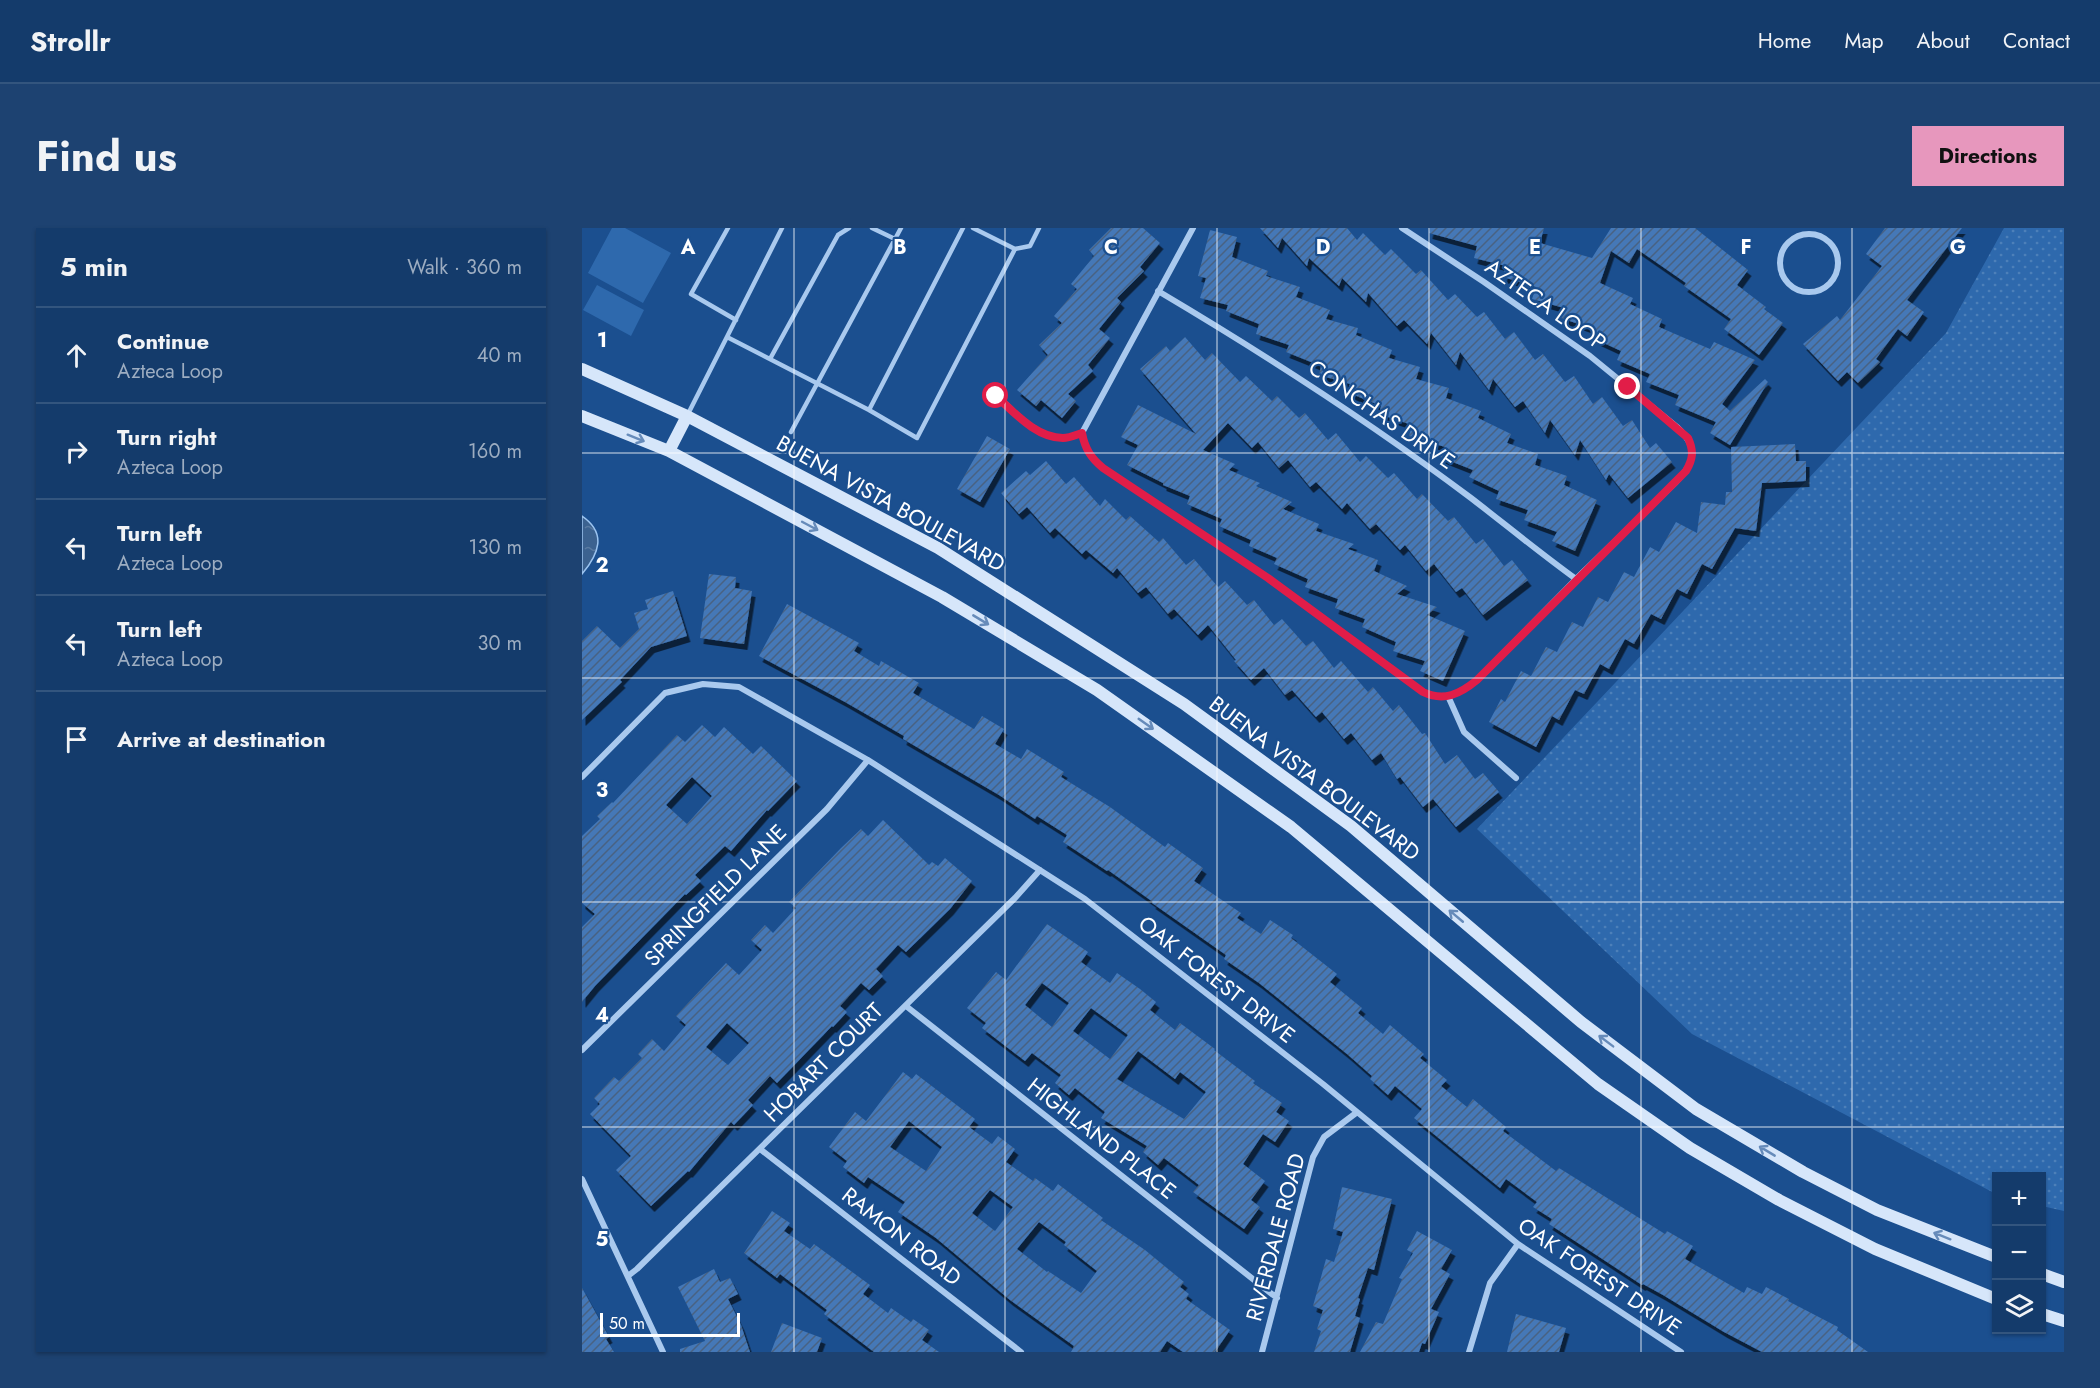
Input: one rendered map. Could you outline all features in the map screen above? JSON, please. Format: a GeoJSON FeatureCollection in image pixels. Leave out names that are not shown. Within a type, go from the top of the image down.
{"type":"FeatureCollection","features":[{"type":"Feature","properties":{"kind":"main road","name":"BUENA VISTA BOULEVARD"},"geometry":{"type":"LineString","coordinates":[[582,369],[687,416],[938,548],[1184,704],[1351,826],[1581,1022],[1696,1109],[1803,1172],[1877,1210],[1992,1255]]}},
{"type":"Feature","properties":{"kind":"main road"},"geometry":{"type":"LineString","coordinates":[[582,416],[669,451],[942,597],[1097,690],[1291,827],[1598,1084],[1690,1148],[1779,1200],[1875,1249],[1992,1297]]}},
{"type":"Feature","properties":{"kind":"main road"},"geometry":{"type":"LineString","coordinates":[[669,451],[687,416]]}},
{"type":"Feature","properties":{"kind":"main road"},"geometry":{"type":"LineString","coordinates":[[2046,1275],[2064,1282]]}},
{"type":"Feature","properties":{"kind":"main road"},"geometry":{"type":"LineString","coordinates":[[2046,1315],[2064,1321]]}},
{"type":"Feature","properties":{"kind":"street"},"geometry":{"type":"LineString","coordinates":[[1193,228],[1082,433],[1084,444],[1091,458],[1268,578],[1423,692],[1433,697],[1448,696],[1464,732],[1516,778]]}},
{"type":"Feature","properties":{"kind":"street","name":"AZTECA LOOP"},"geometry":{"type":"LineString","coordinates":[[1402,228],[1590,356],[1688,438],[1693,448],[1692,460],[1686,471],[1477,680],[1466,689],[1448,696]]}},
{"type":"Feature","properties":{"kind":"street"},"geometry":{"type":"LineString","coordinates":[[1803,231],[1824,237],[1832,243],[1839,262],[1832,281],[1825,288],[1815,292],[1797,290],[1789,284],[1780,268],[1783,250],[1803,231]]}},
{"type":"Feature","properties":{"kind":"street","name":"CONCHAS DRIVE"},"geometry":{"type":"LineString","coordinates":[[1158,291],[1280,366],[1350,413],[1470,498],[1576,579]]}},
{"type":"Feature","properties":{"kind":"street"},"geometry":{"type":"LineString","coordinates":[[996,396],[1031,426],[1046,435],[1064,438],[1082,433]]}},
{"type":"Feature","properties":{"kind":"street","name":"OAK FOREST DRIVE"},"geometry":{"type":"LineString","coordinates":[[582,777],[665,693],[703,684],[740,687],[868,760],[1085,899],[1323,1084],[1518,1244],[1681,1352]]}},
{"type":"Feature","properties":{"kind":"street","name":"SPRINGFIELD LANE"},"geometry":{"type":"LineString","coordinates":[[582,1050],[827,809],[868,760]]}},
{"type":"Feature","properties":{"kind":"street","name":"HOBART COURT"},"geometry":{"type":"LineString","coordinates":[[628,1276],[906,1006],[1040,870]]}},
{"type":"Feature","properties":{"kind":"street","name":"HIGHLAND PLACE"},"geometry":{"type":"LineString","coordinates":[[906,1006],[1277,1298]]}},
{"type":"Feature","properties":{"kind":"street","name":"RIVERDALE ROAD"},"geometry":{"type":"LineString","coordinates":[[1262,1352],[1313,1157],[1324,1137],[1356,1113]]}},
{"type":"Feature","properties":{"kind":"street","name":"RAMON ROAD"},"geometry":{"type":"LineString","coordinates":[[760,1149],[1021,1352]]}},
{"type":"Feature","properties":{"kind":"street"},"geometry":{"type":"LineString","coordinates":[[582,1179],[663,1352]]}},
{"type":"Feature","properties":{"kind":"street"},"geometry":{"type":"LineString","coordinates":[[1469,1352],[1490,1283],[1518,1244]]}},
{"type":"Feature","properties":{"kind":"lane"},"geometry":{"type":"LineString","coordinates":[[728,228],[691,294],[736,320]]}},
{"type":"Feature","properties":{"kind":"lane"},"geometry":{"type":"LineString","coordinates":[[687,416],[782,228]]}},
{"type":"Feature","properties":{"kind":"lane"},"geometry":{"type":"LineString","coordinates":[[770,359],[838,235],[849,228]]}},
{"type":"Feature","properties":{"kind":"lane"},"geometry":{"type":"LineString","coordinates":[[872,228],[895,239]]}},
{"type":"Feature","properties":{"kind":"lane"},"geometry":{"type":"LineString","coordinates":[[791,432],[901,228]]}},
{"type":"Feature","properties":{"kind":"lane"},"geometry":{"type":"LineString","coordinates":[[869,410],[963,228]]}},
{"type":"Feature","properties":{"kind":"lane"},"geometry":{"type":"LineString","coordinates":[[973,228],[1015,249],[1030,246],[1039,228]]}},
{"type":"Feature","properties":{"kind":"lane"},"geometry":{"type":"LineString","coordinates":[[727,337],[869,410],[918,438],[1015,249]]}},
{"type":"Feature","properties":{"kind":"shaded area"},"geometry":{"type":"Polygon","coordinates":[[[612,228],[625,228],[671,253],[643,303],[588,273],[612,228]]]}},
{"type":"Feature","properties":{"kind":"shaded area"},"geometry":{"type":"Polygon","coordinates":[[[2004,228],[2064,228],[2064,1211],[2046,1207],[2046,1172],[1992,1172],[1992,1192],[1692,1034],[1477,829],[1946,333],[2004,228]]]}},
{"type":"Feature","properties":{"kind":"shaded area"},"geometry":{"type":"Polygon","coordinates":[[[597,285],[644,310],[631,336],[583,310],[597,285]]]}},
{"type":"Feature","properties":{"kind":"water"},"geometry":{"type":"Polygon","coordinates":[[[582,516],[595,529],[598,544],[593,559],[582,574],[582,516]]]}},
{"type":"Feature","properties":{"kind":"building"},"geometry":{"type":"Polygon","coordinates":[[[1111,228],[1143,228],[1160,243],[1140,267],[1144,271],[1117,298],[1121,302],[1099,329],[1110,338],[1088,365],[1093,371],[1068,394],[1076,401],[1062,418],[1041,400],[1036,406],[1017,390],[1048,355],[1039,345],[1062,323],[1054,316],[1077,289],[1071,284],[1094,256],[1089,250],[1111,228]]]}},
{"type":"Feature","properties":{"kind":"building"},"geometry":{"type":"Polygon","coordinates":[[[1260,228],[1347,228],[1357,240],[1363,233],[1385,255],[1391,249],[1416,274],[1421,270],[1448,300],[1455,294],[1477,317],[1484,312],[1505,339],[1514,332],[1535,360],[1543,354],[1565,382],[1574,376],[1593,404],[1602,397],[1623,426],[1632,420],[1650,448],[1656,443],[1672,462],[1628,498],[1609,474],[1606,480],[1580,440],[1575,455],[1550,420],[1545,433],[1523,401],[1515,407],[1493,379],[1489,390],[1460,352],[1456,365],[1431,333],[1427,344],[1404,320],[1397,326],[1368,293],[1366,302],[1342,278],[1339,286],[1309,258],[1307,266],[1282,238],[1278,248],[1260,228]]]}},
{"type":"Feature","properties":{"kind":"building"},"geometry":{"type":"Polygon","coordinates":[[[1430,228],[1544,228],[1540,243],[1592,258],[1611,228],[1695,228],[1748,270],[1737,285],[1783,323],[1759,355],[1724,329],[1731,319],[1684,286],[1686,283],[1637,249],[1629,263],[1611,251],[1600,283],[1633,298],[1630,304],[1662,319],[1659,327],[1710,349],[1714,342],[1755,360],[1722,404],[1730,411],[1765,379],[1768,382],[1730,445],[1710,433],[1716,422],[1675,405],[1679,395],[1646,382],[1650,374],[1617,360],[1621,351],[1593,338],[1596,330],[1561,318],[1564,308],[1532,299],[1536,287],[1503,277],[1506,266],[1474,258],[1477,246],[1429,233],[1430,228]]]}},
{"type":"Feature","properties":{"kind":"building"},"geometry":{"type":"Polygon","coordinates":[[[1885,228],[1962,228],[1907,300],[1924,312],[1907,336],[1898,329],[1876,359],[1880,362],[1858,383],[1847,372],[1838,381],[1803,344],[1837,316],[1840,320],[1882,266],[1866,254],[1885,228]]]}},
{"type":"Feature","properties":{"kind":"building"},"geometry":{"type":"Polygon","coordinates":[[[1210,230],[1237,237],[1232,257],[1268,271],[1266,276],[1300,287],[1296,297],[1330,310],[1326,319],[1358,328],[1356,335],[1392,350],[1389,358],[1420,367],[1416,379],[1449,388],[1446,398],[1481,411],[1478,418],[1511,434],[1507,443],[1538,454],[1535,465],[1567,476],[1564,485],[1597,500],[1575,551],[1552,541],[1557,532],[1524,520],[1528,510],[1496,499],[1499,491],[1469,477],[1473,470],[1440,457],[1445,447],[1409,436],[1412,425],[1379,414],[1381,406],[1347,392],[1350,384],[1319,375],[1321,366],[1286,352],[1289,345],[1256,334],[1259,324],[1226,311],[1228,305],[1200,298],[1206,278],[1198,276],[1210,230]]]}},
{"type":"Feature","properties":{"kind":"building"},"geometry":{"type":"Polygon","coordinates":[[[1185,337],[1205,360],[1212,353],[1240,382],[1246,376],[1272,401],[1277,396],[1299,418],[1305,413],[1328,440],[1336,433],[1360,462],[1366,456],[1388,478],[1394,473],[1417,499],[1422,494],[1448,521],[1454,517],[1476,544],[1483,539],[1504,566],[1512,560],[1528,580],[1483,615],[1462,588],[1456,592],[1434,564],[1426,571],[1405,545],[1400,550],[1376,524],[1370,529],[1347,503],[1342,509],[1316,482],[1310,487],[1288,460],[1279,468],[1258,442],[1252,448],[1228,423],[1203,450],[1235,464],[1229,470],[1260,483],[1256,486],[1292,502],[1283,509],[1319,524],[1316,531],[1354,544],[1348,549],[1378,560],[1374,571],[1407,586],[1397,594],[1437,607],[1427,615],[1465,631],[1443,681],[1420,671],[1425,661],[1393,651],[1396,642],[1362,627],[1365,619],[1335,608],[1338,599],[1305,587],[1308,579],[1274,564],[1277,558],[1249,546],[1251,540],[1219,526],[1222,519],[1187,504],[1190,496],[1163,485],[1127,465],[1138,445],[1121,437],[1138,405],[1196,434],[1140,369],[1166,346],[1170,351],[1185,337]]]}},
{"type":"Feature","properties":{"kind":"building"},"geometry":{"type":"Polygon","coordinates":[[[987,436],[1010,449],[980,502],[957,489],[987,436]]]}},
{"type":"Feature","properties":{"kind":"building"},"geometry":{"type":"Polygon","coordinates":[[[1795,444],[1796,461],[1806,461],[1806,481],[1762,483],[1756,531],[1735,528],[1712,569],[1702,564],[1687,594],[1677,589],[1661,619],[1651,614],[1634,644],[1625,639],[1609,669],[1600,664],[1584,694],[1575,690],[1559,720],[1552,716],[1536,747],[1489,722],[1501,699],[1505,702],[1521,671],[1531,676],[1546,647],[1557,652],[1572,622],[1583,627],[1598,597],[1608,602],[1624,572],[1634,577],[1650,547],[1659,552],[1676,522],[1697,533],[1701,502],[1725,505],[1726,492],[1732,492],[1731,447],[1795,444]]]}},
{"type":"Feature","properties":{"kind":"building"},"geometry":{"type":"Polygon","coordinates":[[[1046,461],[1066,484],[1074,477],[1100,506],[1105,499],[1126,520],[1130,516],[1159,542],[1163,538],[1186,565],[1194,559],[1218,587],[1225,581],[1247,605],[1254,600],[1274,625],[1282,619],[1306,646],[1313,641],[1334,668],[1341,661],[1368,692],[1373,687],[1393,711],[1399,705],[1422,734],[1425,733],[1445,764],[1457,755],[1475,779],[1483,773],[1499,792],[1456,827],[1433,799],[1423,807],[1400,777],[1397,779],[1381,753],[1372,760],[1351,733],[1344,739],[1322,712],[1316,717],[1292,690],[1285,695],[1264,668],[1251,680],[1208,625],[1198,635],[1174,609],[1168,614],[1146,587],[1138,593],[1117,568],[1113,573],[1086,550],[1082,554],[1055,528],[1050,533],[1027,507],[1019,514],[1001,493],[1026,471],[1030,475],[1046,461]]]}},
{"type":"Feature","properties":{"kind":"building"},"geometry":{"type":"Polygon","coordinates":[[[709,574],[736,577],[735,588],[752,591],[744,644],[700,638],[709,574]]]}},
{"type":"Feature","properties":{"kind":"building"},"geometry":{"type":"Polygon","coordinates":[[[673,591],[687,636],[651,647],[620,680],[622,682],[582,720],[582,641],[597,626],[620,648],[639,629],[634,613],[648,609],[645,600],[673,591]]]}},
{"type":"Feature","properties":{"kind":"building"},"geometry":{"type":"Polygon","coordinates":[[[787,604],[859,643],[854,651],[879,666],[881,661],[919,683],[913,693],[974,729],[982,716],[1004,729],[995,744],[1021,759],[1027,749],[1064,772],[1061,777],[1110,807],[1165,847],[1168,843],[1203,868],[1194,881],[1241,913],[1237,918],[1261,934],[1270,920],[1293,935],[1291,938],[1337,974],[1330,982],[1362,1008],[1358,1013],[1383,1034],[1390,1025],[1424,1054],[1420,1058],[1447,1080],[1441,1086],[1467,1107],[1473,1099],[1506,1127],[1503,1131],[1556,1171],[1559,1168],[1665,1234],[1667,1231],[1693,1246],[1685,1259],[1744,1293],[1747,1287],[1762,1294],[1766,1287],[1838,1327],[1837,1330],[1868,1352],[1762,1352],[1642,1285],[1549,1224],[1552,1219],[1533,1207],[1537,1202],[1506,1179],[1500,1188],[1414,1118],[1422,1109],[1395,1086],[1388,1095],[1370,1079],[1372,1076],[1347,1054],[1259,983],[1224,959],[1226,955],[1108,870],[1063,842],[1067,835],[1037,816],[1035,819],[999,795],[903,739],[904,736],[759,656],[787,604]]]}},
{"type":"Feature","properties":{"kind":"building"},"geometry":{"type":"Polygon","coordinates":[[[702,725],[715,737],[724,727],[753,754],[761,746],[797,781],[767,810],[731,851],[725,846],[695,875],[701,881],[685,894],[582,1002],[582,927],[595,914],[582,903],[582,836],[600,819],[597,816],[613,803],[677,735],[685,742],[702,725]],[[692,777],[666,805],[687,824],[712,796],[692,777]]]}},
{"type":"Feature","properties":{"kind":"building"},"geometry":{"type":"Polygon","coordinates":[[[883,820],[929,865],[932,862],[938,866],[945,858],[972,881],[950,909],[906,952],[898,945],[876,969],[883,976],[869,990],[861,983],[840,1006],[847,1012],[833,1027],[777,1083],[770,1076],[748,1100],[753,1105],[734,1125],[731,1122],[689,1172],[651,1206],[616,1170],[631,1156],[590,1114],[600,1104],[594,1098],[614,1077],[619,1081],[642,1058],[638,1054],[652,1039],[664,1051],[686,1025],[676,1016],[726,963],[739,975],[762,950],[751,940],[765,925],[773,933],[796,908],[789,902],[861,829],[868,836],[883,820]],[[727,1023],[706,1047],[728,1065],[749,1043],[727,1023]]]}},
{"type":"Feature","properties":{"kind":"building"},"geometry":{"type":"Polygon","coordinates":[[[1047,924],[1088,952],[1081,962],[1110,983],[1117,973],[1140,989],[1156,1002],[1150,1010],[1175,1030],[1180,1023],[1255,1081],[1253,1083],[1282,1103],[1276,1112],[1289,1121],[1275,1142],[1263,1134],[1243,1164],[1265,1181],[1251,1200],[1260,1207],[1244,1229],[1193,1192],[1199,1185],[1164,1158],[1158,1165],[1143,1152],[1147,1146],[1101,1118],[1105,1112],[1075,1088],[1069,1095],[1055,1083],[1061,1075],[1032,1053],[1025,1061],[982,1028],[986,1023],[967,1008],[996,972],[1006,980],[1047,924]],[[1042,983],[1025,1005],[1052,1027],[1069,1003],[1042,983]],[[1091,1008],[1073,1031],[1110,1059],[1128,1035],[1091,1008]],[[1138,1051],[1117,1079],[1184,1119],[1206,1092],[1180,1072],[1175,1079],[1138,1051]]]}},
{"type":"Feature","properties":{"kind":"building"},"geometry":{"type":"Polygon","coordinates":[[[903,1072],[912,1079],[916,1074],[975,1119],[969,1127],[992,1144],[998,1136],[1015,1149],[1006,1162],[1033,1181],[1035,1178],[1053,1191],[1058,1184],[1103,1218],[1101,1220],[1145,1250],[1184,1282],[1180,1287],[1189,1294],[1186,1299],[1230,1330],[1215,1352],[1183,1352],[1167,1341],[1160,1352],[1071,1352],[1074,1346],[1010,1300],[936,1238],[898,1212],[905,1202],[868,1177],[864,1183],[843,1167],[847,1161],[829,1147],[855,1112],[866,1121],[903,1072]],[[909,1121],[890,1147],[926,1171],[942,1147],[909,1121]],[[990,1190],[972,1213],[995,1231],[1013,1207],[990,1190]],[[1039,1222],[1017,1249],[1047,1272],[1081,1293],[1097,1271],[1064,1245],[1066,1242],[1039,1222]]]}},
{"type":"Feature","properties":{"kind":"building"},"geometry":{"type":"Polygon","coordinates":[[[1342,1187],[1392,1199],[1374,1270],[1368,1268],[1358,1298],[1360,1299],[1355,1316],[1360,1318],[1350,1352],[1314,1352],[1321,1331],[1317,1329],[1323,1310],[1313,1306],[1326,1259],[1334,1262],[1343,1232],[1333,1229],[1342,1187]]]}},
{"type":"Feature","properties":{"kind":"building"},"geometry":{"type":"Polygon","coordinates":[[[772,1211],[790,1223],[784,1231],[810,1249],[814,1244],[870,1285],[863,1294],[888,1313],[891,1308],[911,1322],[913,1319],[929,1330],[922,1340],[939,1352],[874,1352],[824,1314],[827,1310],[780,1274],[777,1278],[744,1253],[772,1211]]]}},
{"type":"Feature","properties":{"kind":"building"},"geometry":{"type":"Polygon","coordinates":[[[1417,1231],[1452,1250],[1441,1269],[1450,1274],[1431,1309],[1439,1312],[1425,1344],[1422,1343],[1419,1352],[1360,1352],[1376,1322],[1383,1324],[1402,1279],[1399,1278],[1413,1253],[1407,1250],[1417,1231]]]}},
{"type":"Feature","properties":{"kind":"building"},"geometry":{"type":"Polygon","coordinates":[[[714,1269],[720,1282],[730,1278],[738,1294],[728,1299],[741,1325],[750,1352],[680,1352],[680,1349],[705,1341],[678,1287],[714,1269]]]}},
{"type":"Feature","properties":{"kind":"building"},"geometry":{"type":"Polygon","coordinates":[[[582,1288],[609,1337],[606,1339],[614,1352],[582,1352],[582,1288]]]}},
{"type":"Feature","properties":{"kind":"building"},"geometry":{"type":"Polygon","coordinates":[[[1516,1314],[1566,1328],[1559,1352],[1507,1352],[1516,1314]]]}},
{"type":"Feature","properties":{"kind":"building"},"geometry":{"type":"Polygon","coordinates":[[[782,1323],[822,1338],[817,1352],[771,1352],[782,1323]]]}},
{"type":"Feature","properties":{"kind":"route"},"geometry":{"type":"LineString","coordinates":[[996,396],[1031,426],[1046,435],[1064,438],[1082,433],[1084,444],[1091,458],[1103,468],[1268,578],[1423,692],[1433,697],[1443,697],[1466,689],[1477,680],[1686,471],[1692,460],[1693,448],[1688,438],[1628,387]]}}]}
